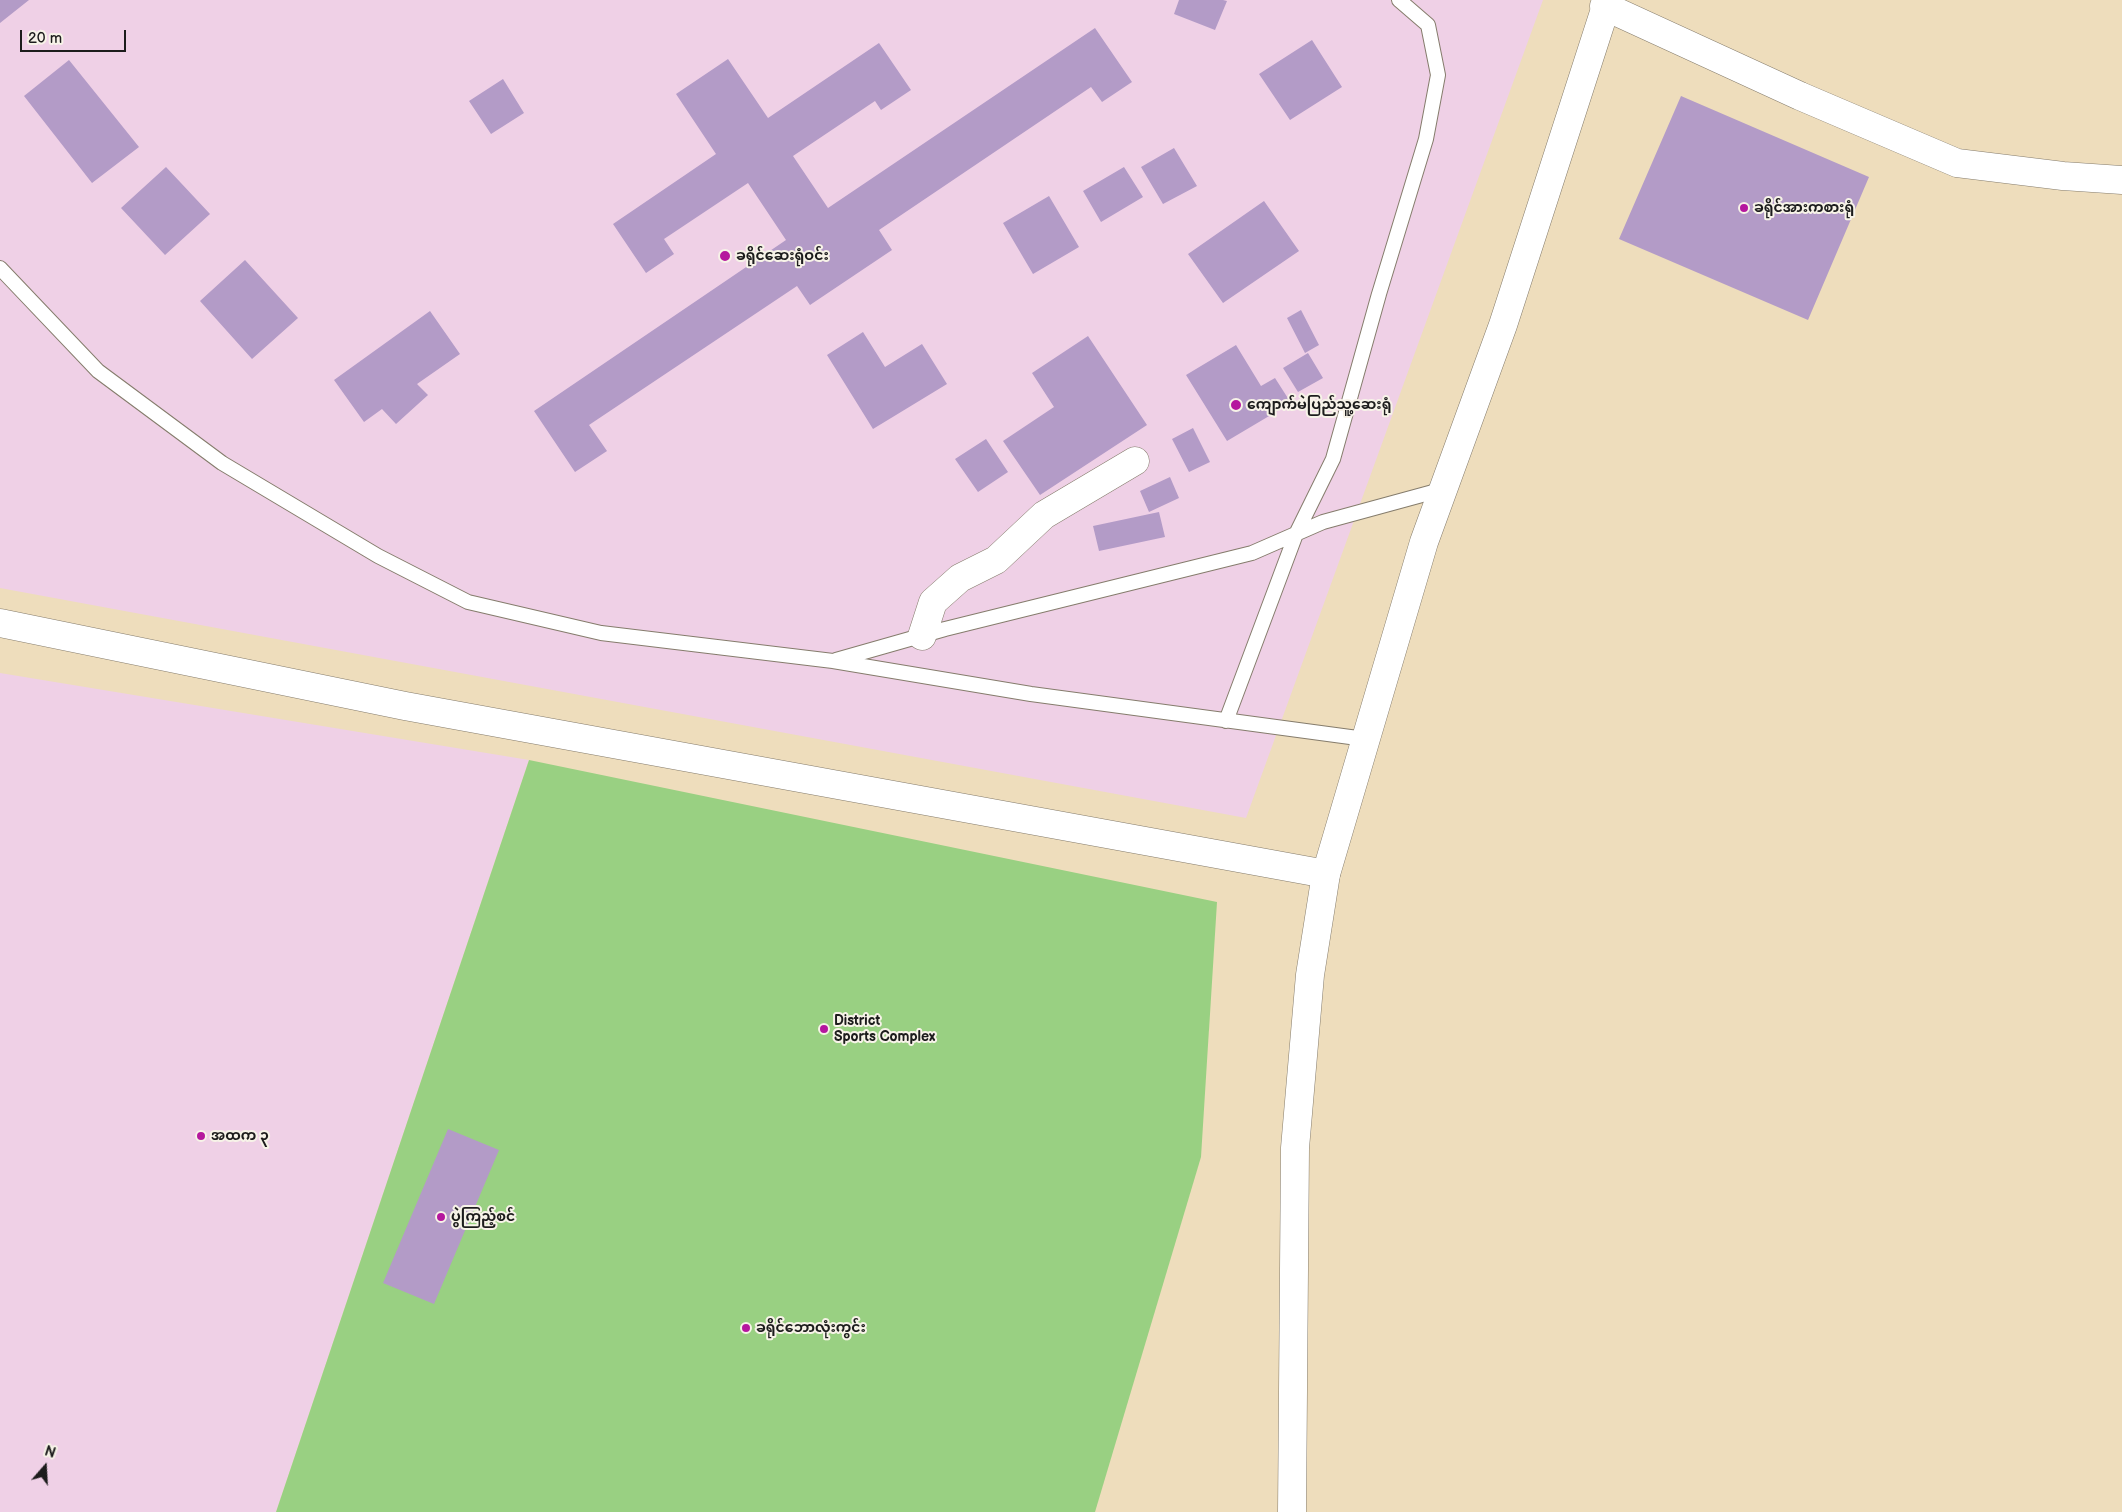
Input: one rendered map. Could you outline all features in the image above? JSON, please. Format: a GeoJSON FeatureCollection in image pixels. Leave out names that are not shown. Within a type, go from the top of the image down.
{"type":"FeatureCollection","features":[{"type":"Feature","properties":{"kind":"street"},"geometry":{"type":"LineString","coordinates":[[1292,1512],[1295,1148],[1310,975],[1326,874],[1424,542],[1504,325],[1606,3],[1800,96],[1957,163],[2063,176],[2122,180]]}},
{"type":"Feature","properties":{"kind":"street"},"geometry":{"type":"LineString","coordinates":[[922,636],[933,602],[960,578],[996,560],[1044,516],[1135,461]]}},
{"type":"Feature","properties":{"kind":"street"},"geometry":{"type":"LineString","coordinates":[[0,624],[405,706],[1326,874]]}},
{"type":"Feature","properties":{"kind":"lane"},"geometry":{"type":"LineString","coordinates":[[1226,721],[1296,534],[1333,458],[1379,294],[1426,139],[1438,75],[1428,25],[1399,0]]}},
{"type":"Feature","properties":{"kind":"lane"},"geometry":{"type":"LineString","coordinates":[[0,268],[98,371],[222,463],[378,556],[468,602],[601,633],[833,661],[1031,694],[1365,739]]}},
{"type":"Feature","properties":{"kind":"lane"},"geometry":{"type":"LineString","coordinates":[[833,661],[922,636],[1252,553],[1323,522],[1444,489]]}},
{"type":"Feature","properties":{"kind":"shaded area","name":"ခရိုင်ဆေးရုံဝင်း"},"geometry":{"type":"Polygon","coordinates":[[[0,0],[1543,0],[1246,818],[0,588],[0,0]]]}},
{"type":"Feature","properties":{"kind":"shaded area","name":"အထက ၃"},"geometry":{"type":"Polygon","coordinates":[[[0,673],[529,760],[276,1512],[0,1512],[0,673]]]}},
{"type":"Feature","properties":{"kind":"green space","name":"District Sports Complex"},"geometry":{"type":"Polygon","coordinates":[[[529,760],[1217,902],[1201,1157],[1095,1512],[276,1512],[529,760]]]}},
{"type":"Feature","properties":{"kind":"building"},"geometry":{"type":"Polygon","coordinates":[[[0,0],[29,0],[0,23],[0,0]]]}},
{"type":"Feature","properties":{"kind":"building"},"geometry":{"type":"Polygon","coordinates":[[[1179,0],[1227,1],[1215,30],[1174,14],[1179,0]]]}},
{"type":"Feature","properties":{"kind":"building"},"geometry":{"type":"Polygon","coordinates":[[[1095,28],[1132,82],[1102,102],[1091,87],[879,230],[892,250],[810,305],[797,286],[589,425],[607,451],[575,472],[534,411],[786,240],[748,183],[664,239],[674,254],[646,273],[613,224],[716,154],[676,94],[728,59],[768,118],[879,43],[911,90],[881,110],[875,101],[793,156],[828,208],[1095,28]]]}},
{"type":"Feature","properties":{"kind":"building"},"geometry":{"type":"Polygon","coordinates":[[[1312,40],[1342,87],[1290,120],[1259,74],[1312,40]]]}},
{"type":"Feature","properties":{"kind":"building"},"geometry":{"type":"Polygon","coordinates":[[[69,60],[139,147],[92,183],[24,96],[69,60]]]}},
{"type":"Feature","properties":{"kind":"building"},"geometry":{"type":"Polygon","coordinates":[[[503,79],[524,113],[491,134],[469,101],[503,79]]]}},
{"type":"Feature","properties":{"kind":"building","name":"ခရိုင်အားကစားရုံ"},"geometry":{"type":"Polygon","coordinates":[[[1681,96],[1869,177],[1808,320],[1619,239],[1681,96]]]}},
{"type":"Feature","properties":{"kind":"building"},"geometry":{"type":"Polygon","coordinates":[[[1174,148],[1197,186],[1163,204],[1141,167],[1174,148]]]}},
{"type":"Feature","properties":{"kind":"building"},"geometry":{"type":"Polygon","coordinates":[[[166,167],[210,214],[165,255],[121,208],[166,167]]]}},
{"type":"Feature","properties":{"kind":"building"},"geometry":{"type":"Polygon","coordinates":[[[1124,167],[1143,197],[1101,222],[1083,191],[1124,167]]]}},
{"type":"Feature","properties":{"kind":"building"},"geometry":{"type":"Polygon","coordinates":[[[1049,196],[1079,247],[1033,274],[1003,223],[1049,196]]]}},
{"type":"Feature","properties":{"kind":"building"},"geometry":{"type":"Polygon","coordinates":[[[1264,201],[1299,251],[1223,303],[1188,254],[1264,201]]]}},
{"type":"Feature","properties":{"kind":"building"},"geometry":{"type":"Polygon","coordinates":[[[245,260],[298,318],[252,359],[200,301],[245,260]]]}},
{"type":"Feature","properties":{"kind":"building"},"geometry":{"type":"Polygon","coordinates":[[[1301,310],[1319,345],[1305,353],[1287,318],[1301,310]]]}},
{"type":"Feature","properties":{"kind":"building"},"geometry":{"type":"Polygon","coordinates":[[[430,311],[460,354],[417,384],[428,395],[396,424],[382,409],[364,422],[334,380],[430,311]]]}},
{"type":"Feature","properties":{"kind":"building"},"geometry":{"type":"Polygon","coordinates":[[[863,332],[885,367],[922,344],[947,384],[873,429],[827,355],[863,332]]]}},
{"type":"Feature","properties":{"kind":"building"},"geometry":{"type":"Polygon","coordinates":[[[1088,336],[1147,425],[1040,495],[1003,441],[1054,407],[1032,373],[1088,336]]]}},
{"type":"Feature","properties":{"kind":"building"},"geometry":{"type":"Polygon","coordinates":[[[1236,345],[1261,386],[1275,378],[1291,403],[1227,441],[1186,375],[1236,345]]]}},
{"type":"Feature","properties":{"kind":"building"},"geometry":{"type":"Polygon","coordinates":[[[1308,353],[1323,378],[1298,392],[1283,368],[1308,353]]]}},
{"type":"Feature","properties":{"kind":"building"},"geometry":{"type":"Polygon","coordinates":[[[1193,428],[1210,462],[1189,472],[1172,439],[1193,428]]]}},
{"type":"Feature","properties":{"kind":"building"},"geometry":{"type":"Polygon","coordinates":[[[986,439],[1008,472],[978,492],[955,459],[986,439]]]}},
{"type":"Feature","properties":{"kind":"building"},"geometry":{"type":"Polygon","coordinates":[[[1170,477],[1179,498],[1149,512],[1140,491],[1170,477]]]}},
{"type":"Feature","properties":{"kind":"building"},"geometry":{"type":"Polygon","coordinates":[[[1159,512],[1165,537],[1099,551],[1093,526],[1159,512]]]}},
{"type":"Feature","properties":{"kind":"building","name":"ပွဲကြည့်စင်"},"geometry":{"type":"Polygon","coordinates":[[[448,1129],[499,1150],[434,1304],[383,1283],[448,1129]]]}},
{"type":"Feature","properties":{"kind":"place","name":"ခရိုင်အားကစားရုံ"},"geometry":{"type":"Point","coordinates":[1744,208]}},
{"type":"Feature","properties":{"kind":"place","name":"ခရိုင်ဆေးရုံဝင်း"},"geometry":{"type":"Point","coordinates":[725,256]}},
{"type":"Feature","properties":{"kind":"place","name":"ကျောက်မဲပြည်သူ့ဆေးရုံ"},"geometry":{"type":"Point","coordinates":[1236,405]}},
{"type":"Feature","properties":{"kind":"place","name":"District Sports Complex"},"geometry":{"type":"Point","coordinates":[824,1029]}},
{"type":"Feature","properties":{"kind":"place","name":"အထက ၃"},"geometry":{"type":"Point","coordinates":[201,1136]}},
{"type":"Feature","properties":{"kind":"place","name":"ပွဲကြည့်စင်"},"geometry":{"type":"Point","coordinates":[441,1217]}},
{"type":"Feature","properties":{"kind":"place","name":"ခရိုင်ဘောလုံးကွင်း"},"geometry":{"type":"Point","coordinates":[746,1328]}}]}
